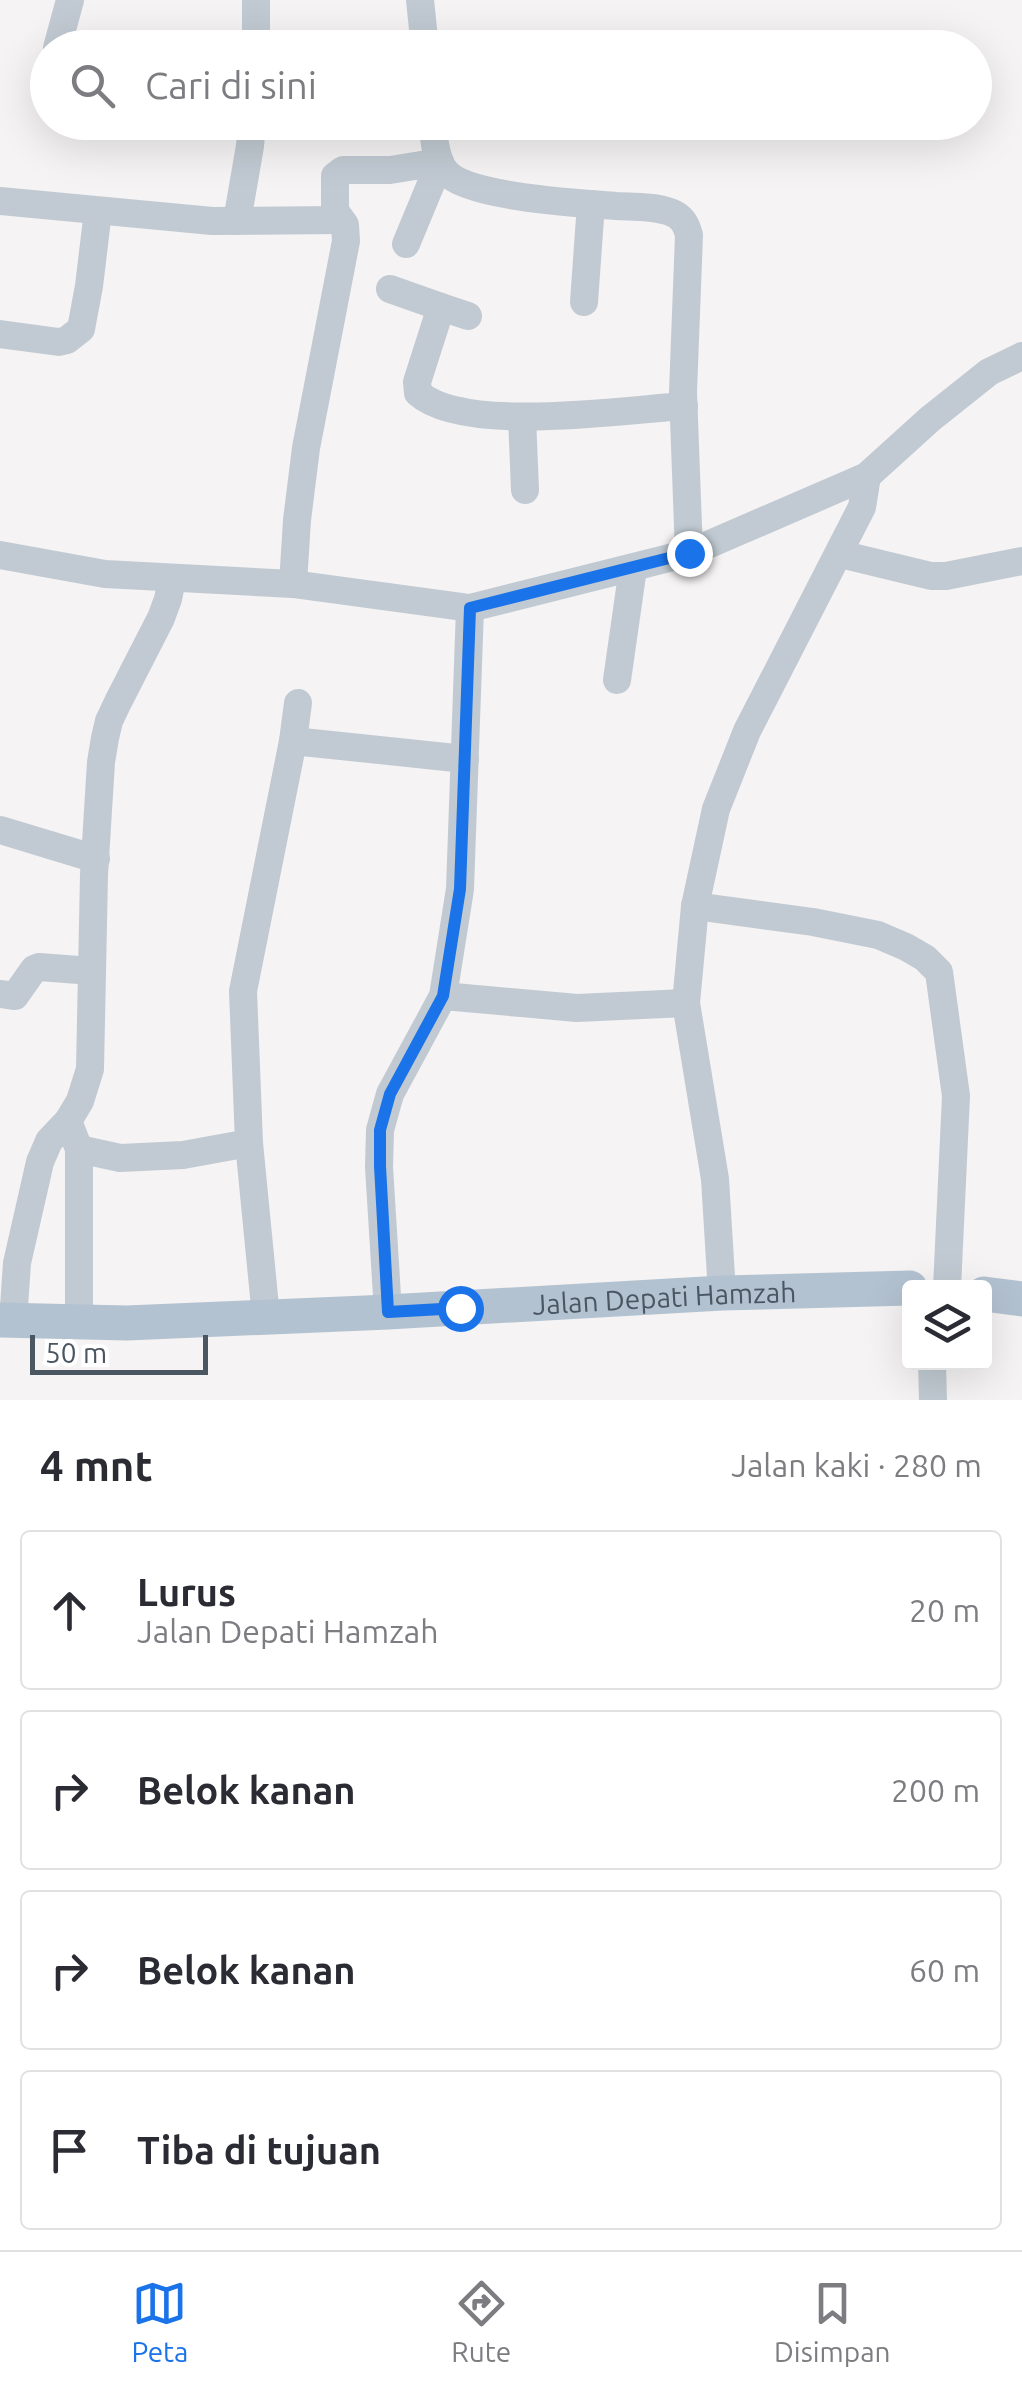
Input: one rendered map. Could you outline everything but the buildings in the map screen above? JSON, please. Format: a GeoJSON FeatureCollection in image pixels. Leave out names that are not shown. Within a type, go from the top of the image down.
{"type":"FeatureCollection","features":[{"type":"Feature","properties":{"kind":"main road","name":"Jalan Depati Hamzah"},"geometry":{"type":"LineString","coordinates":[[6,1321],[127,1323],[722,1293],[902,1288]]}},
{"type":"Feature","properties":{"kind":"main road"},"geometry":{"type":"LineString","coordinates":[[992,1295],[1022,1299]]}},
{"type":"Feature","properties":{"kind":"street"},"geometry":{"type":"LineString","coordinates":[[62,30],[70,0]]}},
{"type":"Feature","properties":{"kind":"street"},"geometry":{"type":"LineString","coordinates":[[256,0],[256,30]]}},
{"type":"Feature","properties":{"kind":"street"},"geometry":{"type":"LineString","coordinates":[[420,0],[423,30]]}},
{"type":"Feature","properties":{"kind":"street"},"geometry":{"type":"LineString","coordinates":[[237,221],[250,140]]}},
{"type":"Feature","properties":{"kind":"street"},"geometry":{"type":"LineString","coordinates":[[436,140],[444,172],[472,187],[668,211],[686,223],[689,235],[684,406],[689,553]]}},
{"type":"Feature","properties":{"kind":"street"},"geometry":{"type":"LineString","coordinates":[[293,584],[306,448],[346,242],[345,225],[336,215],[335,176],[343,170],[390,170],[440,162]]}},
{"type":"Feature","properties":{"kind":"street"},"geometry":{"type":"LineString","coordinates":[[406,244],[440,162]]}},
{"type":"Feature","properties":{"kind":"street"},"geometry":{"type":"LineString","coordinates":[[0,202],[212,221],[339,220]]}},
{"type":"Feature","properties":{"kind":"street"},"geometry":{"type":"LineString","coordinates":[[584,302],[591,204]]}},
{"type":"Feature","properties":{"kind":"street"},"geometry":{"type":"LineString","coordinates":[[0,334],[60,342],[81,329],[98,210]]}},
{"type":"Feature","properties":{"kind":"street"},"geometry":{"type":"LineString","coordinates":[[390,289],[455,311],[420,372],[418,393],[431,402],[475,415],[522,417],[684,406]]}},
{"type":"Feature","properties":{"kind":"street"},"geometry":{"type":"LineString","coordinates":[[0,555],[105,574],[293,584],[470,608],[689,553],[867,476],[988,372],[1022,356]]}},
{"type":"Feature","properties":{"kind":"street"},"geometry":{"type":"LineString","coordinates":[[522,417],[524,490]]}},
{"type":"Feature","properties":{"kind":"street"},"geometry":{"type":"LineString","coordinates":[[722,1293],[715,1179],[686,1003],[696,906],[716,808],[746,731],[862,508],[867,476]]}},
{"type":"Feature","properties":{"kind":"street"},"geometry":{"type":"LineString","coordinates":[[840,554],[931,576],[1022,561]]}},
{"type":"Feature","properties":{"kind":"street"},"geometry":{"type":"LineString","coordinates":[[618,680],[633,568]]}},
{"type":"Feature","properties":{"kind":"street"},"geometry":{"type":"LineString","coordinates":[[6,1321],[40,1162],[49,1142],[80,1101],[90,1069],[101,762],[109,720],[161,618],[172,578]]}},
{"type":"Feature","properties":{"kind":"street"},"geometry":{"type":"LineString","coordinates":[[388,1312],[380,1130],[390,1094],[443,996],[460,889],[470,608]]}},
{"type":"Feature","properties":{"kind":"street"},"geometry":{"type":"LineString","coordinates":[[266,1317],[249,1144],[243,991],[298,703]]}},
{"type":"Feature","properties":{"kind":"street"},"geometry":{"type":"LineString","coordinates":[[293,741],[465,759]]}},
{"type":"Feature","properties":{"kind":"street"},"geometry":{"type":"LineString","coordinates":[[0,830],[96,859]]}},
{"type":"Feature","properties":{"kind":"street"},"geometry":{"type":"LineString","coordinates":[[696,906],[878,935],[925,958],[939,972],[956,1096],[947,1280]]}},
{"type":"Feature","properties":{"kind":"street"},"geometry":{"type":"LineString","coordinates":[[0,994],[16,996],[39,966],[92,971]]}},
{"type":"Feature","properties":{"kind":"street"},"geometry":{"type":"LineString","coordinates":[[443,996],[577,1008],[686,1003]]}},
{"type":"Feature","properties":{"kind":"street"},"geometry":{"type":"LineString","coordinates":[[68,1121],[79,1148],[79,1322]]}},
{"type":"Feature","properties":{"kind":"street"},"geometry":{"type":"LineString","coordinates":[[79,1148],[120,1158],[183,1155],[249,1144]]}},
{"type":"Feature","properties":{"kind":"street"},"geometry":{"type":"LineString","coordinates":[[932,1370],[932,1400]]}},
{"type":"Feature","properties":{"kind":"route"},"geometry":{"type":"LineString","coordinates":[[460,1308],[388,1312],[380,1130],[390,1094],[443,996],[460,889],[470,608],[689,553]]}}]}
